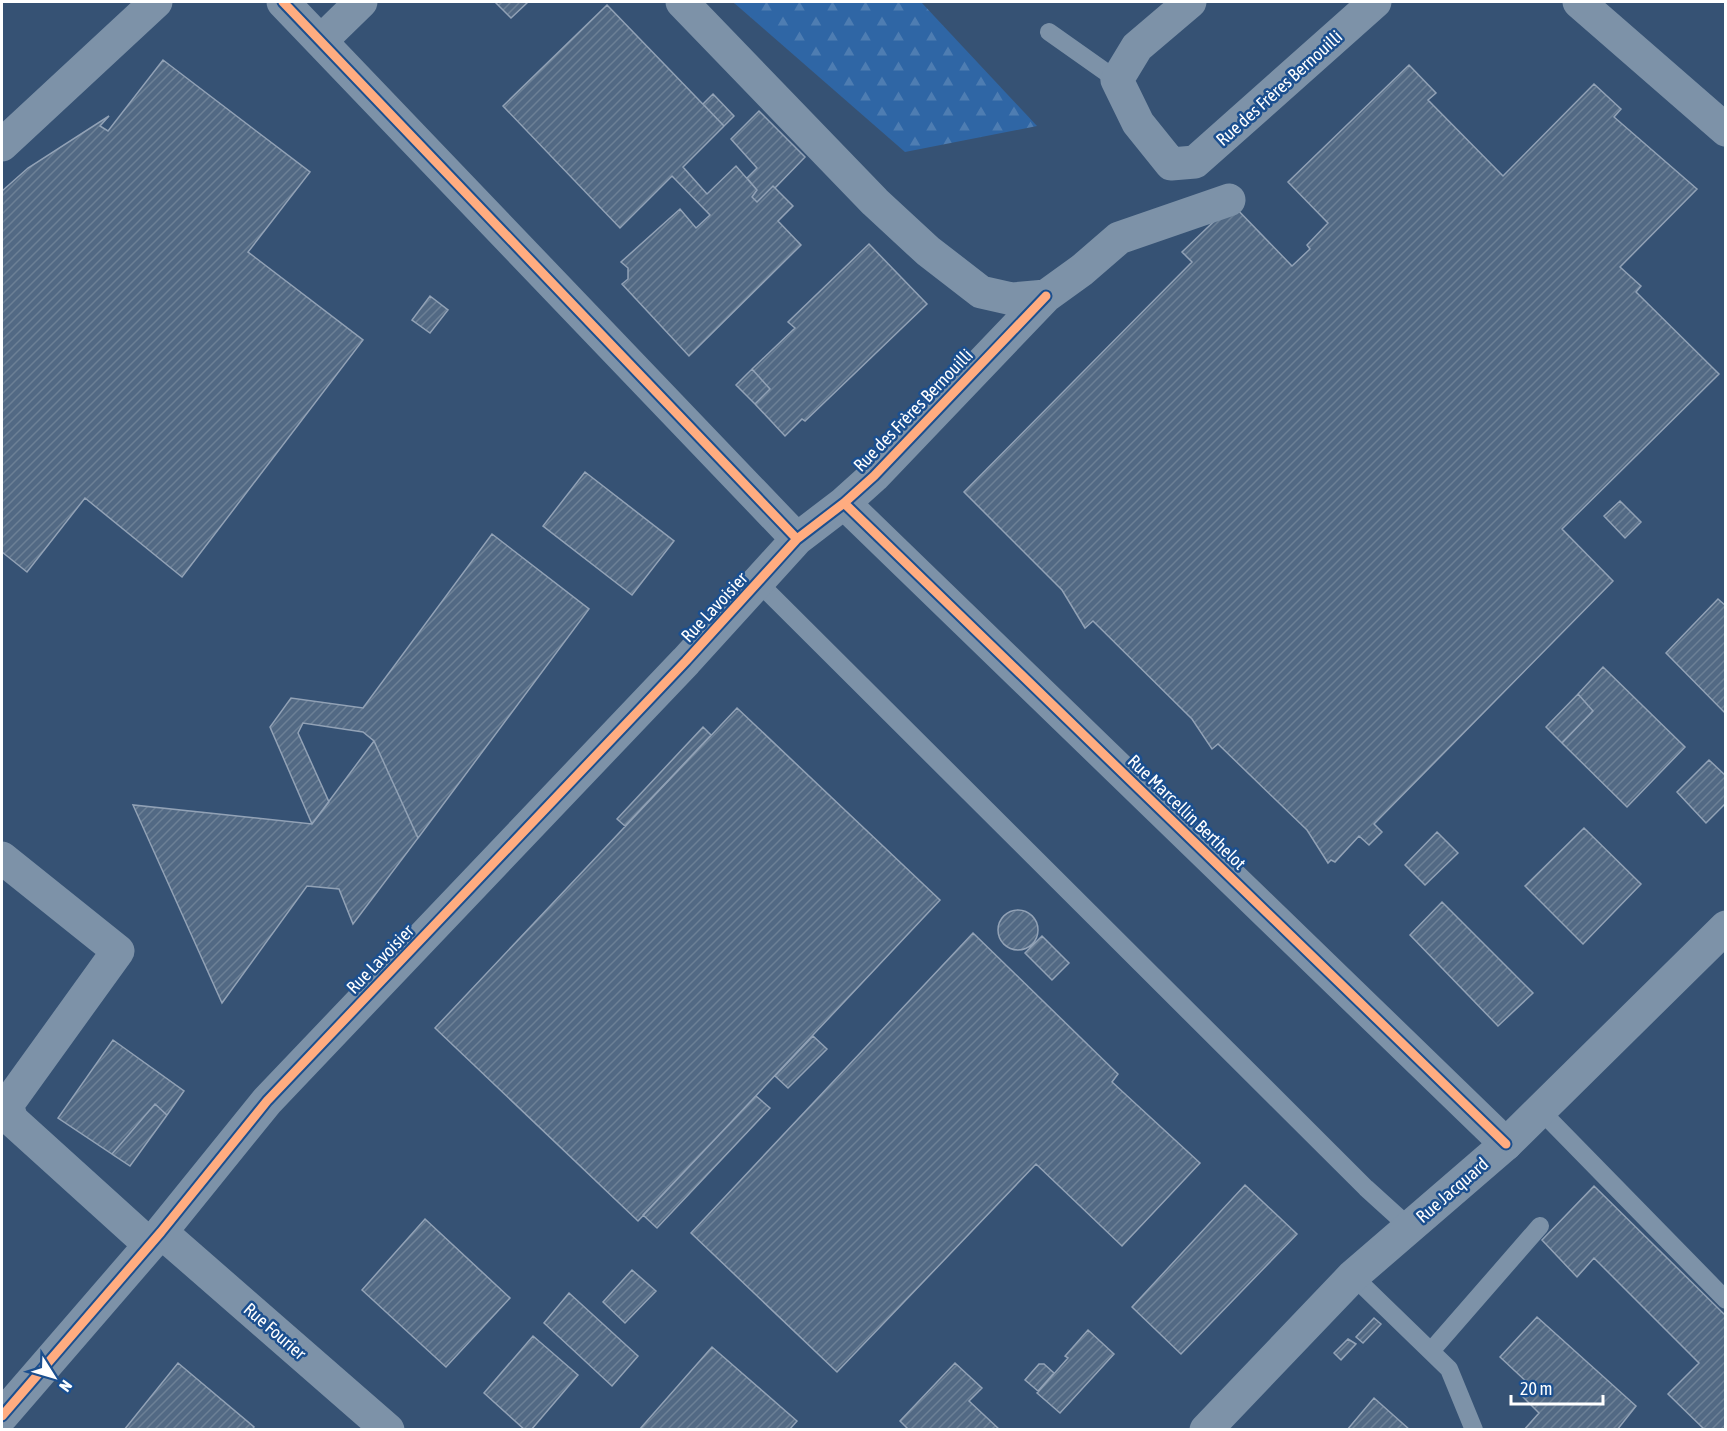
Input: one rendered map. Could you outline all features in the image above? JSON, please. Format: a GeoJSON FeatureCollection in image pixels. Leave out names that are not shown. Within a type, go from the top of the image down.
{"type":"FeatureCollection","features":[{"type":"Feature","properties":{"kind":"street"},"geometry":{"type":"LineString","coordinates":[[2,145],[156,2]]}},
{"type":"Feature","properties":{"kind":"street"},"geometry":{"type":"LineString","coordinates":[[283,2],[322,40],[797,539]]}},
{"type":"Feature","properties":{"kind":"street"},"geometry":{"type":"LineString","coordinates":[[322,40],[361,2]]}},
{"type":"Feature","properties":{"kind":"street"},"geometry":{"type":"LineString","coordinates":[[682,2],[875,202],[928,251],[981,292],[1012,299],[1046,296]]}},
{"type":"Feature","properties":{"kind":"street"},"geometry":{"type":"LineString","coordinates":[[1117,80],[1137,47],[1190,2]]}},
{"type":"Feature","properties":{"kind":"street","name":"Rue des Frères Bernouilli"},"geometry":{"type":"LineString","coordinates":[[1117,80],[1138,123],[1171,164],[1195,162],[1375,2]]}},
{"type":"Feature","properties":{"kind":"street"},"geometry":{"type":"LineString","coordinates":[[1579,2],[1725,130]]}},
{"type":"Feature","properties":{"kind":"street","name":"Rue des Frères Bernouilli"},"geometry":{"type":"LineString","coordinates":[[797,539],[844,504],[874,476],[1046,296],[1082,270],[1119,238],[1230,200]]}},
{"type":"Feature","properties":{"kind":"street","name":"Rue Marcellin Berthelot"},"geometry":{"type":"LineString","coordinates":[[844,504],[1506,1144]]}},
{"type":"Feature","properties":{"kind":"street","name":"Rue Lavoisier"},"geometry":{"type":"LineString","coordinates":[[2,1416],[155,1239],[267,1101],[759,583],[797,539]]}},
{"type":"Feature","properties":{"kind":"street"},"geometry":{"type":"LineString","coordinates":[[2,858],[118,951],[7,1105],[12,1120],[155,1239]]}},
{"type":"Feature","properties":{"kind":"street","name":"Rue Jacquard"},"geometry":{"type":"LineString","coordinates":[[1206,1430],[1353,1276],[1506,1144],[1725,927]]}},
{"type":"Feature","properties":{"kind":"street","name":"Rue Fourier"},"geometry":{"type":"LineString","coordinates":[[155,1239],[388,1430]]}},
{"type":"Feature","properties":{"kind":"lane"},"geometry":{"type":"LineString","coordinates":[[1049,32],[1117,80]]}},
{"type":"Feature","properties":{"kind":"lane"},"geometry":{"type":"LineString","coordinates":[[759,583],[1366,1188],[1409,1227]]}},
{"type":"Feature","properties":{"kind":"lane"},"geometry":{"type":"LineString","coordinates":[[1540,1110],[1725,1300]]}},
{"type":"Feature","properties":{"kind":"lane"},"geometry":{"type":"LineString","coordinates":[[1431,1351],[1540,1226]]}},
{"type":"Feature","properties":{"kind":"lane"},"geometry":{"type":"LineString","coordinates":[[1353,1276],[1449,1369],[1474,1430]]}},
{"type":"Feature","properties":{"kind":"green space"},"geometry":{"type":"Polygon","coordinates":[[[733,2],[921,2],[1037,126],[905,152],[733,2]]]}},
{"type":"Feature","properties":{"kind":"building"},"geometry":{"type":"Polygon","coordinates":[[[495,2],[528,2],[511,18],[495,2]]]}},
{"type":"Feature","properties":{"kind":"building"},"geometry":{"type":"Polygon","coordinates":[[[607,5],[724,126],[683,167],[707,194],[736,166],[757,190],[752,197],[757,202],[773,186],[793,206],[778,221],[801,245],[689,356],[622,284],[628,279],[628,268],[621,262],[680,209],[696,228],[710,215],[672,176],[620,228],[503,106],[607,5]]]}},
{"type":"Feature","properties":{"kind":"building"},"geometry":{"type":"Polygon","coordinates":[[[163,60],[310,172],[248,252],[363,340],[182,577],[85,498],[27,572],[2,552],[2,191],[28,168],[109,116],[100,126],[108,131],[163,60]]]}},
{"type":"Feature","properties":{"kind":"building"},"geometry":{"type":"Polygon","coordinates":[[[1409,65],[1436,93],[1428,100],[1503,176],[1594,84],[1621,109],[1614,117],[1697,189],[1620,267],[1641,286],[1636,292],[1719,374],[1562,529],[1613,581],[1374,824],[1382,832],[1369,845],[1359,836],[1335,862],[1331,860],[1328,863],[1307,830],[1218,744],[1212,749],[1192,719],[1093,621],[1085,628],[1062,590],[964,492],[1192,262],[1182,252],[1232,204],[1292,266],[1310,249],[1307,245],[1328,223],[1288,182],[1409,65]]]}},
{"type":"Feature","properties":{"kind":"building"},"geometry":{"type":"Polygon","coordinates":[[[713,94],[734,116],[724,126],[703,104],[713,94]]]}},
{"type":"Feature","properties":{"kind":"building"},"geometry":{"type":"Polygon","coordinates":[[[759,111],[805,157],[775,188],[773,186],[757,202],[752,197],[757,190],[747,178],[757,168],[731,139],[759,111]]]}},
{"type":"Feature","properties":{"kind":"building"},"geometry":{"type":"Polygon","coordinates":[[[869,244],[927,304],[805,421],[802,419],[785,436],[755,404],[770,389],[752,369],[795,328],[788,322],[869,244]]]}},
{"type":"Feature","properties":{"kind":"building"},"geometry":{"type":"Polygon","coordinates":[[[430,296],[448,310],[430,333],[412,320],[430,296]]]}},
{"type":"Feature","properties":{"kind":"building"},"geometry":{"type":"Polygon","coordinates":[[[752,369],[770,389],[755,404],[736,385],[752,369]]]}},
{"type":"Feature","properties":{"kind":"building"},"geometry":{"type":"Polygon","coordinates":[[[585,472],[674,541],[632,595],[543,526],[585,472]]]}},
{"type":"Feature","properties":{"kind":"building"},"geometry":{"type":"Polygon","coordinates":[[[1620,501],[1641,522],[1625,538],[1604,516],[1620,501]]]}},
{"type":"Feature","properties":{"kind":"building"},"geometry":{"type":"Polygon","coordinates":[[[492,534],[589,609],[418,838],[374,741],[363,732],[303,723],[298,733],[329,802],[312,824],[270,727],[291,698],[363,708],[492,534]]]}},
{"type":"Feature","properties":{"kind":"building"},"geometry":{"type":"Polygon","coordinates":[[[1718,599],[1726,606],[1726,714],[1666,653],[1718,599]]]}},
{"type":"Feature","properties":{"kind":"building"},"geometry":{"type":"Polygon","coordinates":[[[1603,667],[1685,747],[1627,807],[1562,743],[1593,711],[1578,694],[1603,667]]]}},
{"type":"Feature","properties":{"kind":"building"},"geometry":{"type":"Polygon","coordinates":[[[1578,694],[1593,711],[1562,743],[1546,727],[1578,694]]]}},
{"type":"Feature","properties":{"kind":"building"},"geometry":{"type":"Polygon","coordinates":[[[737,708],[940,900],[638,1221],[435,1028],[737,708]]]}},
{"type":"Feature","properties":{"kind":"building"},"geometry":{"type":"Polygon","coordinates":[[[703,727],[711,735],[625,826],[617,819],[703,727]]]}},
{"type":"Feature","properties":{"kind":"building"},"geometry":{"type":"Polygon","coordinates":[[[374,741],[418,838],[353,924],[339,889],[307,886],[222,1003],[133,805],[312,824],[374,741]]]}},
{"type":"Feature","properties":{"kind":"building"},"geometry":{"type":"Polygon","coordinates":[[[1709,760],[1726,776],[1726,803],[1706,823],[1677,792],[1709,760]]]}},
{"type":"Feature","properties":{"kind":"building"},"geometry":{"type":"Polygon","coordinates":[[[1584,828],[1641,884],[1583,944],[1525,886],[1584,828]]]}},
{"type":"Feature","properties":{"kind":"building"},"geometry":{"type":"Polygon","coordinates":[[[1437,832],[1458,853],[1425,885],[1405,865],[1437,832]]]}},
{"type":"Feature","properties":{"kind":"building"},"geometry":{"type":"Polygon","coordinates":[[[1442,902],[1533,993],[1498,1026],[1410,935],[1442,902]]]}},
{"type":"Feature","properties":{"kind":"building"},"geometry":{"type":"Polygon","coordinates":[[[1018,910],[1026,911],[1032,916],[1037,922],[1037,938],[1032,944],[1026,949],[1018,950],[1010,949],[1004,944],[999,938],[998,930],[999,922],[1004,916],[1010,911],[1018,910]]]}},
{"type":"Feature","properties":{"kind":"building"},"geometry":{"type":"Polygon","coordinates":[[[973,933],[1118,1074],[1112,1082],[1200,1163],[1122,1246],[1036,1164],[837,1372],[691,1233],[973,933]]]}},
{"type":"Feature","properties":{"kind":"building"},"geometry":{"type":"Polygon","coordinates":[[[1042,936],[1069,963],[1052,980],[1025,953],[1042,936]]]}},
{"type":"Feature","properties":{"kind":"building"},"geometry":{"type":"Polygon","coordinates":[[[813,1036],[827,1049],[788,1088],[775,1076],[813,1036]]]}},
{"type":"Feature","properties":{"kind":"building"},"geometry":{"type":"Polygon","coordinates":[[[113,1040],[184,1091],[167,1115],[155,1104],[112,1154],[58,1118],[113,1040]]]}},
{"type":"Feature","properties":{"kind":"building"},"geometry":{"type":"Polygon","coordinates":[[[756,1096],[770,1108],[657,1228],[643,1215],[756,1096]]]}},
{"type":"Feature","properties":{"kind":"building"},"geometry":{"type":"Polygon","coordinates":[[[155,1104],[167,1115],[130,1166],[112,1154],[155,1104]]]}},
{"type":"Feature","properties":{"kind":"building"},"geometry":{"type":"Polygon","coordinates":[[[1245,1185],[1297,1234],[1181,1354],[1132,1307],[1245,1185]]]}},
{"type":"Feature","properties":{"kind":"building"},"geometry":{"type":"Polygon","coordinates":[[[1594,1186],[1726,1316],[1726,1430],[1705,1430],[1668,1394],[1699,1363],[1594,1258],[1577,1277],[1542,1240],[1594,1186]]]}},
{"type":"Feature","properties":{"kind":"building"},"geometry":{"type":"Polygon","coordinates":[[[425,1219],[510,1298],[446,1367],[362,1290],[425,1219]]]}},
{"type":"Feature","properties":{"kind":"building"},"geometry":{"type":"Polygon","coordinates":[[[632,1270],[656,1291],[625,1323],[603,1302],[632,1270]]]}},
{"type":"Feature","properties":{"kind":"building"},"geometry":{"type":"Polygon","coordinates":[[[569,1293],[638,1356],[612,1386],[544,1323],[569,1293]]]}},
{"type":"Feature","properties":{"kind":"building"},"geometry":{"type":"Polygon","coordinates":[[[1537,1317],[1636,1406],[1617,1430],[1524,1430],[1539,1413],[1521,1395],[1530,1385],[1500,1357],[1537,1317]]]}},
{"type":"Feature","properties":{"kind":"building"},"geometry":{"type":"Polygon","coordinates":[[[1374,1318],[1381,1324],[1363,1343],[1356,1337],[1374,1318]]]}},
{"type":"Feature","properties":{"kind":"building"},"geometry":{"type":"Polygon","coordinates":[[[1088,1330],[1114,1354],[1060,1413],[1037,1393],[1068,1358],[1065,1356],[1088,1330]]]}},
{"type":"Feature","properties":{"kind":"building"},"geometry":{"type":"Polygon","coordinates":[[[533,1336],[578,1375],[531,1430],[525,1430],[484,1393],[533,1336]]]}},
{"type":"Feature","properties":{"kind":"building"},"geometry":{"type":"Polygon","coordinates":[[[1348,1339],[1356,1344],[1341,1360],[1334,1353],[1348,1339]]]}},
{"type":"Feature","properties":{"kind":"building"},"geometry":{"type":"Polygon","coordinates":[[[712,1347],[797,1421],[789,1430],[639,1430],[712,1347]]]}},
{"type":"Feature","properties":{"kind":"building"},"geometry":{"type":"Polygon","coordinates":[[[178,1363],[254,1427],[252,1430],[124,1430],[178,1363]]]}},
{"type":"Feature","properties":{"kind":"building"},"geometry":{"type":"Polygon","coordinates":[[[955,1363],[982,1388],[969,1401],[1000,1430],[909,1430],[900,1421],[955,1363]]]}},
{"type":"Feature","properties":{"kind":"building"},"geometry":{"type":"Polygon","coordinates":[[[1039,1364],[1044,1364],[1054,1373],[1038,1391],[1025,1380],[1039,1364]]]}},
{"type":"Feature","properties":{"kind":"building"},"geometry":{"type":"Polygon","coordinates":[[[1374,1398],[1410,1430],[1347,1430],[1374,1398]]]}},
{"type":"Feature","properties":{"kind":"cycle path"},"geometry":{"type":"LineString","coordinates":[[283,2],[797,539]]}},
{"type":"Feature","properties":{"kind":"cycle path"},"geometry":{"type":"LineString","coordinates":[[2,1416],[161,1232],[267,1101],[686,661],[797,539],[844,503],[874,476],[1046,296]]}},
{"type":"Feature","properties":{"kind":"cycle path"},"geometry":{"type":"LineString","coordinates":[[844,503],[1506,1144]]}}]}
